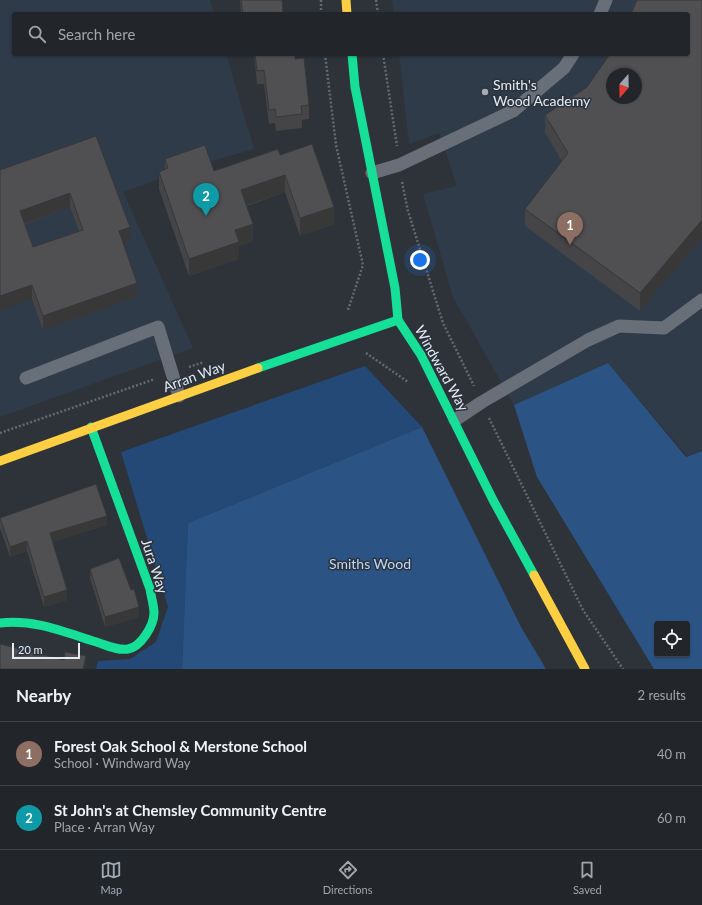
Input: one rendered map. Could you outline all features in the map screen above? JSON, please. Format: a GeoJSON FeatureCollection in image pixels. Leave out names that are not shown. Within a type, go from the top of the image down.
{"type":"FeatureCollection","features":[{"type":"Feature","properties":{"kind":"street"},"geometry":{"type":"LineString","coordinates":[[346,0],[348,12]]}},
{"type":"Feature","properties":{"kind":"street","name":"Windward Way"},"geometry":{"type":"LineString","coordinates":[[352,56],[355,86],[395,288],[398,320],[421,355],[455,420],[493,500],[585,669]]}},
{"type":"Feature","properties":{"kind":"street","name":"Arran Way"},"geometry":{"type":"LineString","coordinates":[[0,462],[91,427],[398,320]]}},
{"type":"Feature","properties":{"kind":"street","name":"Jura Way"},"geometry":{"type":"LineString","coordinates":[[0,624],[8,622],[39,625],[116,649],[129,649],[136,647],[144,636],[154,617],[150,589],[91,427]]}},
{"type":"Feature","properties":{"kind":"lane"},"geometry":{"type":"LineString","coordinates":[[601,12],[606,0]]}},
{"type":"Feature","properties":{"kind":"lane"},"geometry":{"type":"LineString","coordinates":[[372,173],[399,165],[513,111],[564,68],[572,56]]}},
{"type":"Feature","properties":{"kind":"lane"},"geometry":{"type":"LineString","coordinates":[[455,420],[482,402],[598,335],[619,326],[664,328],[702,300]]}},
{"type":"Feature","properties":{"kind":"lane"},"geometry":{"type":"LineString","coordinates":[[26,378],[158,327],[178,396]]}},
{"type":"Feature","properties":{"kind":"path"},"geometry":{"type":"LineString","coordinates":[[321,0],[321,12]]}},
{"type":"Feature","properties":{"kind":"path"},"geometry":{"type":"LineString","coordinates":[[376,0],[378,12]]}},
{"type":"Feature","properties":{"kind":"path"},"geometry":{"type":"LineString","coordinates":[[325,56],[336,145],[364,265],[349,310],[342,313]]}},
{"type":"Feature","properties":{"kind":"path"},"geometry":{"type":"LineString","coordinates":[[384,56],[399,165],[408,211],[443,323],[583,610],[623,669]]}},
{"type":"Feature","properties":{"kind":"path"},"geometry":{"type":"LineString","coordinates":[[0,433],[208,360]]}},
{"type":"Feature","properties":{"kind":"shaded area"},"geometry":{"type":"Polygon","coordinates":[[[0,0],[210,0],[213,12],[12,12],[12,56],[227,56],[254,149],[205,163],[123,192],[193,348],[0,417],[0,0]]]}},
{"type":"Feature","properties":{"kind":"shaded area"},"geometry":{"type":"Polygon","coordinates":[[[392,0],[702,0],[702,450],[687,456],[608,363],[514,405],[453,297],[423,194],[457,186],[439,133],[409,144],[399,56],[690,56],[690,12],[394,12],[392,0]]]}},
{"type":"Feature","properties":{"kind":"shaded area"},"geometry":{"type":"Polygon","coordinates":[[[365,366],[422,427],[188,523],[182,669],[96,669],[98,661],[130,659],[156,642],[168,607],[121,452],[365,366]]]}},
{"type":"Feature","properties":{"kind":"green space"},"geometry":{"type":"Polygon","coordinates":[[[608,363],[686,457],[702,451],[702,669],[654,669],[537,477],[514,405],[608,363]]]}},
{"type":"Feature","properties":{"kind":"green space","name":"Smiths Wood"},"geometry":{"type":"Polygon","coordinates":[[[422,427],[521,627],[546,669],[182,669],[188,523],[422,427]]]}},
{"type":"Feature","properties":{"kind":"building"},"geometry":{"type":"Polygon","coordinates":[[[241,0],[282,0],[283,12],[243,12],[241,0]]]}},
{"type":"Feature","properties":{"kind":"building"},"geometry":{"type":"Polygon","coordinates":[[[637,0],[702,0],[702,220],[640,293],[525,209],[568,153],[545,115],[587,87],[609,56],[690,56],[690,12],[632,12],[637,0]]]}},
{"type":"Feature","properties":{"kind":"building"},"geometry":{"type":"Polygon","coordinates":[[[255,56],[295,56],[295,59],[304,58],[309,105],[301,106],[302,114],[276,117],[275,109],[269,110],[264,70],[257,71],[255,56]]]}},
{"type":"Feature","properties":{"kind":"building"},"geometry":{"type":"Polygon","coordinates":[[[96,136],[130,227],[119,231],[137,283],[43,316],[32,285],[0,296],[0,170],[96,136]],[[70,193],[20,211],[33,247],[83,230],[70,193]]]}},
{"type":"Feature","properties":{"kind":"building"},"geometry":{"type":"Polygon","coordinates":[[[312,144],[334,207],[300,218],[285,175],[241,190],[253,224],[235,230],[239,242],[189,259],[159,172],[168,168],[165,159],[205,145],[214,171],[278,149],[280,155],[312,144]]]}},
{"type":"Feature","properties":{"kind":"building"},"geometry":{"type":"Polygon","coordinates":[[[96,484],[107,516],[50,533],[67,590],[44,597],[27,541],[10,547],[0,518],[96,484]]]}},
{"type":"Feature","properties":{"kind":"building"},"geometry":{"type":"Polygon","coordinates":[[[119,558],[131,590],[134,589],[139,607],[105,617],[90,569],[119,558]]]}},
{"type":"Feature","properties":{"kind":"building"},"geometry":{"type":"Polygon","coordinates":[[[0,644],[64,660],[65,652],[86,656],[83,669],[0,669],[0,644]]]}},
{"type":"Feature","properties":{"kind":"traffic: fast"},"geometry":{"type":"LineString","coordinates":[[352,56],[355,87],[395,288],[398,320],[421,355],[493,500],[534,575]]}},
{"type":"Feature","properties":{"kind":"traffic: fast"},"geometry":{"type":"LineString","coordinates":[[258,368],[398,320]]}},
{"type":"Feature","properties":{"kind":"traffic: fast"},"geometry":{"type":"LineString","coordinates":[[0,623],[12,622],[36,624],[119,649],[128,649],[138,644],[146,635],[152,623],[154,607],[150,589],[91,427]]}},
{"type":"Feature","properties":{"kind":"traffic: slow"},"geometry":{"type":"LineString","coordinates":[[346,0],[347,12]]}},
{"type":"Feature","properties":{"kind":"traffic: slow"},"geometry":{"type":"LineString","coordinates":[[0,461],[258,368]]}},
{"type":"Feature","properties":{"kind":"traffic: slow"},"geometry":{"type":"LineString","coordinates":[[534,575],[585,669]]}},
{"type":"Feature","properties":{"kind":"place","name":"Smith's Wood Academy"},"geometry":{"type":"Point","coordinates":[485,92]}},
{"type":"Feature","properties":{"kind":"place","name":"St John's at Chemsley Community Centre"},"geometry":{"type":"Point","coordinates":[206,216]}},
{"type":"Feature","properties":{"kind":"place","name":"Forest Oak School & Merstone School"},"geometry":{"type":"Point","coordinates":[570,245]}}]}
